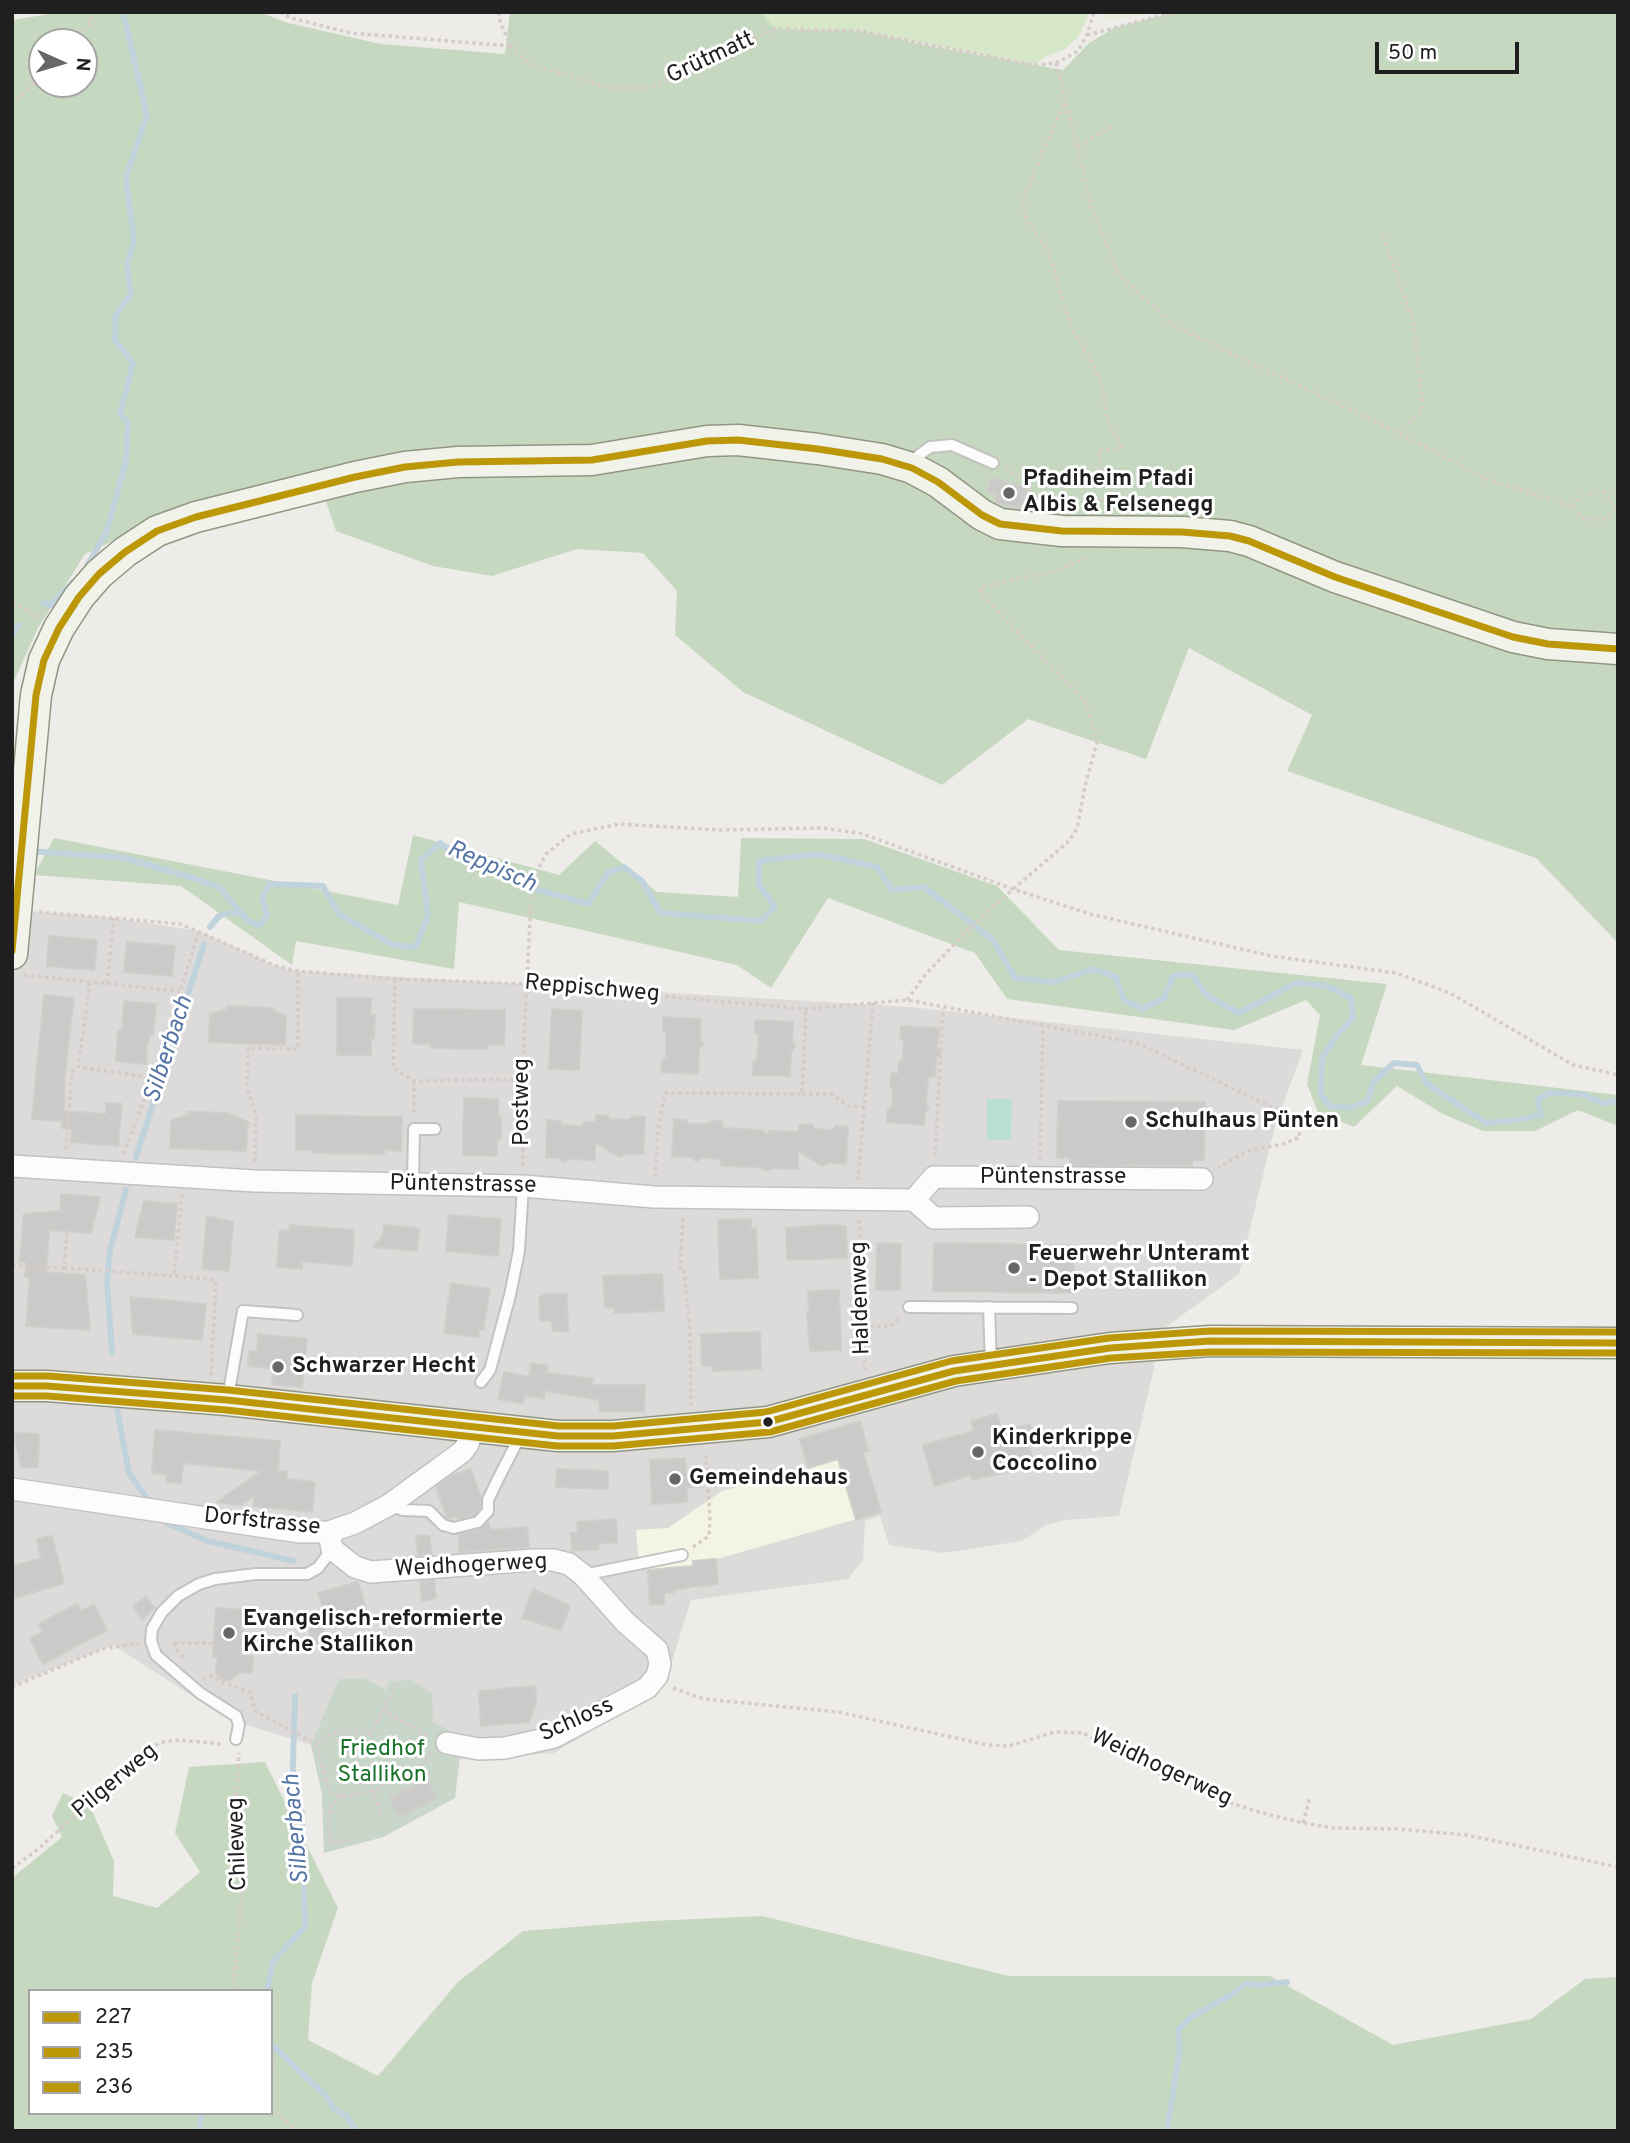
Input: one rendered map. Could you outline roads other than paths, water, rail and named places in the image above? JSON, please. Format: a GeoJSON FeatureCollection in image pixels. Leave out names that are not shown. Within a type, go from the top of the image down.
{"type":"FeatureCollection","features":[{"type":"Feature","properties":{"kind":"street"},"geometry":{"type":"LineString","coordinates":[[12,954],[36,695],[44,660],[59,628],[79,597],[99,573],[157,530],[196,517],[405,467],[470,461],[592,460],[679,444],[738,440],[776,443],[881,459],[912,468],[938,482],[982,515],[1000,524],[1062,531],[1182,532],[1230,536],[1249,541],[1335,577],[1513,637],[1548,644],[1618,649]]}},
{"type":"Feature","properties":{"kind":"street","name":"Püntenstrasse"},"geometry":{"type":"LineString","coordinates":[[12,1166],[255,1181],[523,1186],[654,1197],[914,1200],[934,1218],[1028,1217]]}},
{"type":"Feature","properties":{"kind":"street","name":"Püntenstrasse"},"geometry":{"type":"LineString","coordinates":[[914,1200],[934,1177],[1202,1179]]}},
{"type":"Feature","properties":{"kind":"street"},"geometry":{"type":"LineString","coordinates":[[12,1386],[218,1399],[558,1436],[613,1436],[768,1422],[946,1373],[1110,1348],[1210,1341],[1618,1343]]}},
{"type":"Feature","properties":{"kind":"street","name":"Dorfstrasse"},"geometry":{"type":"LineString","coordinates":[[12,1489],[300,1532],[330,1540],[389,1505],[462,1451],[468,1444],[473,1426]]}},
{"type":"Feature","properties":{"kind":"street","name":"Weidhogerweg"},"geometry":{"type":"LineString","coordinates":[[330,1540],[355,1567],[371,1572],[534,1560],[553,1560],[569,1564],[583,1575],[625,1622],[657,1650],[660,1664],[657,1676]]}},
{"type":"Feature","properties":{"kind":"street","name":"Schloss"},"geometry":{"type":"LineString","coordinates":[[440,1745],[479,1749],[505,1748],[554,1737],[647,1688],[657,1676]]}},
{"type":"Feature","properties":{"kind":"lane"},"geometry":{"type":"LineString","coordinates":[[912,468],[918,456],[930,447],[952,445],[993,463]]}},
{"type":"Feature","properties":{"kind":"lane"},"geometry":{"type":"LineString","coordinates":[[413,1185],[414,1129],[435,1129]]}},
{"type":"Feature","properties":{"kind":"lane"},"geometry":{"type":"LineString","coordinates":[[481,1382],[490,1370],[510,1295],[519,1251],[523,1186]]}},
{"type":"Feature","properties":{"kind":"lane"},"geometry":{"type":"LineString","coordinates":[[909,1307],[1072,1308]]}},
{"type":"Feature","properties":{"kind":"lane"},"geometry":{"type":"LineString","coordinates":[[989,1307],[991,1365]]}},
{"type":"Feature","properties":{"kind":"lane"},"geometry":{"type":"LineString","coordinates":[[218,1399],[243,1311],[297,1315]]}},
{"type":"Feature","properties":{"kind":"lane"},"geometry":{"type":"LineString","coordinates":[[389,1505],[403,1510],[429,1511],[443,1525],[454,1528],[478,1522],[488,1511],[488,1500],[516,1444],[517,1431]]}},
{"type":"Feature","properties":{"kind":"lane"},"geometry":{"type":"LineString","coordinates":[[236,1739],[239,1725],[236,1716],[200,1693],[156,1655],[151,1641],[152,1629],[162,1612],[178,1596],[199,1584],[256,1574],[307,1574],[318,1568],[330,1540]]}},
{"type":"Feature","properties":{"kind":"lane"},"geometry":{"type":"LineString","coordinates":[[583,1575],[682,1555]]}},
{"type":"Feature","properties":{"kind":"waterway"},"geometry":{"type":"LineString","coordinates":[[87,566],[106,533],[126,461],[128,422],[120,414],[133,363],[115,340],[116,315],[131,294],[127,264],[134,242],[126,177],[147,115],[123,12]]}},
{"type":"Feature","properties":{"kind":"waterway"},"geometry":{"type":"LineString","coordinates":[[43,603],[51,605],[73,582]]}},
{"type":"Feature","properties":{"kind":"waterway"},"geometry":{"type":"LineString","coordinates":[[12,634],[19,625]]}},
{"type":"Feature","properties":{"kind":"waterway","name":"Reppisch"},"geometry":{"type":"LineString","coordinates":[[28,851],[125,858],[196,879],[220,888],[247,920],[259,926],[267,915],[262,897],[270,884],[323,886],[339,914],[393,945],[416,947],[428,915],[421,860],[440,843],[455,854],[483,859],[520,885],[588,904],[609,872],[624,867],[643,882],[660,913],[761,921],[775,907],[759,885],[759,861],[818,854],[877,867],[892,890],[924,887],[993,940],[1015,978],[1054,982],[1094,969],[1116,977],[1124,1000],[1142,1009],[1164,998],[1173,976],[1192,974],[1206,995],[1239,1013],[1296,983],[1327,986],[1351,998],[1353,1018],[1322,1058],[1321,1095],[1330,1106],[1349,1108],[1367,1102],[1373,1082],[1394,1063],[1417,1065],[1426,1083],[1486,1123],[1541,1115],[1538,1099],[1550,1093],[1581,1094],[1603,1103],[1618,1101]]}},
{"type":"Feature","properties":{"kind":"waterway","name":"Silberbach"},"geometry":{"type":"LineString","coordinates":[[210,927],[219,916],[241,913]]}},
{"type":"Feature","properties":{"kind":"waterway","name":"Silberbach"},"geometry":{"type":"LineString","coordinates":[[136,1157],[204,944]]}},
{"type":"Feature","properties":{"kind":"waterway","name":"Silberbach"},"geometry":{"type":"LineString","coordinates":[[112,1352],[107,1282],[110,1250],[126,1190]]}},
{"type":"Feature","properties":{"kind":"waterway","name":"Silberbach"},"geometry":{"type":"LineString","coordinates":[[117,1409],[129,1473],[146,1497]]}},
{"type":"Feature","properties":{"kind":"waterway","name":"Silberbach"},"geometry":{"type":"LineString","coordinates":[[166,1523],[208,1541],[294,1561]]}},
{"type":"Feature","properties":{"kind":"waterway","name":"Silberbach"},"geometry":{"type":"LineString","coordinates":[[267,1989],[273,1961],[305,1927],[302,1813],[292,1796],[295,1696]]}},
{"type":"Feature","properties":{"kind":"waterway"},"geometry":{"type":"LineString","coordinates":[[1167,2131],[1180,2047],[1178,2030],[1191,2017],[1245,1984],[1287,1982]]}},
{"type":"Feature","properties":{"kind":"waterway"},"geometry":{"type":"LineString","coordinates":[[273,2046],[328,2098],[334,2109],[347,2116],[356,2131]]}},
{"type":"Feature","properties":{"kind":"waterway","name":"Silberbach"},"geometry":{"type":"LineString","coordinates":[[198,2131],[202,2115]]}},
{"type":"Feature","properties":{"kind":"place","name":"Pfadiheim Pfadi Albis & Felsenegg"},"geometry":{"type":"Point","coordinates":[1009,493]}},
{"type":"Feature","properties":{"kind":"place","name":"Schulhaus Pünten"},"geometry":{"type":"Point","coordinates":[1131,1122]}},
{"type":"Feature","properties":{"kind":"place","name":"Feuerwehr Unteramt - Depot Stallikon"},"geometry":{"type":"Point","coordinates":[1014,1268]}},
{"type":"Feature","properties":{"kind":"place","name":"Schwarzer Hecht"},"geometry":{"type":"Point","coordinates":[278,1367]}},
{"type":"Feature","properties":{"kind":"place","name":"Kinderkrippe Coccolino"},"geometry":{"type":"Point","coordinates":[978,1452]}},
{"type":"Feature","properties":{"kind":"place","name":"Gemeindehaus"},"geometry":{"type":"Point","coordinates":[675,1479]}},
{"type":"Feature","properties":{"kind":"place","name":"Evangelisch-reformierte Kirche Stallikon"},"geometry":{"type":"Point","coordinates":[229,1633]}},
{"type":"Feature","properties":{"kind":"park label","name":"Friedhof Stallikon"},"geometry":{"type":"Point","coordinates":[382,1763]}}]}
